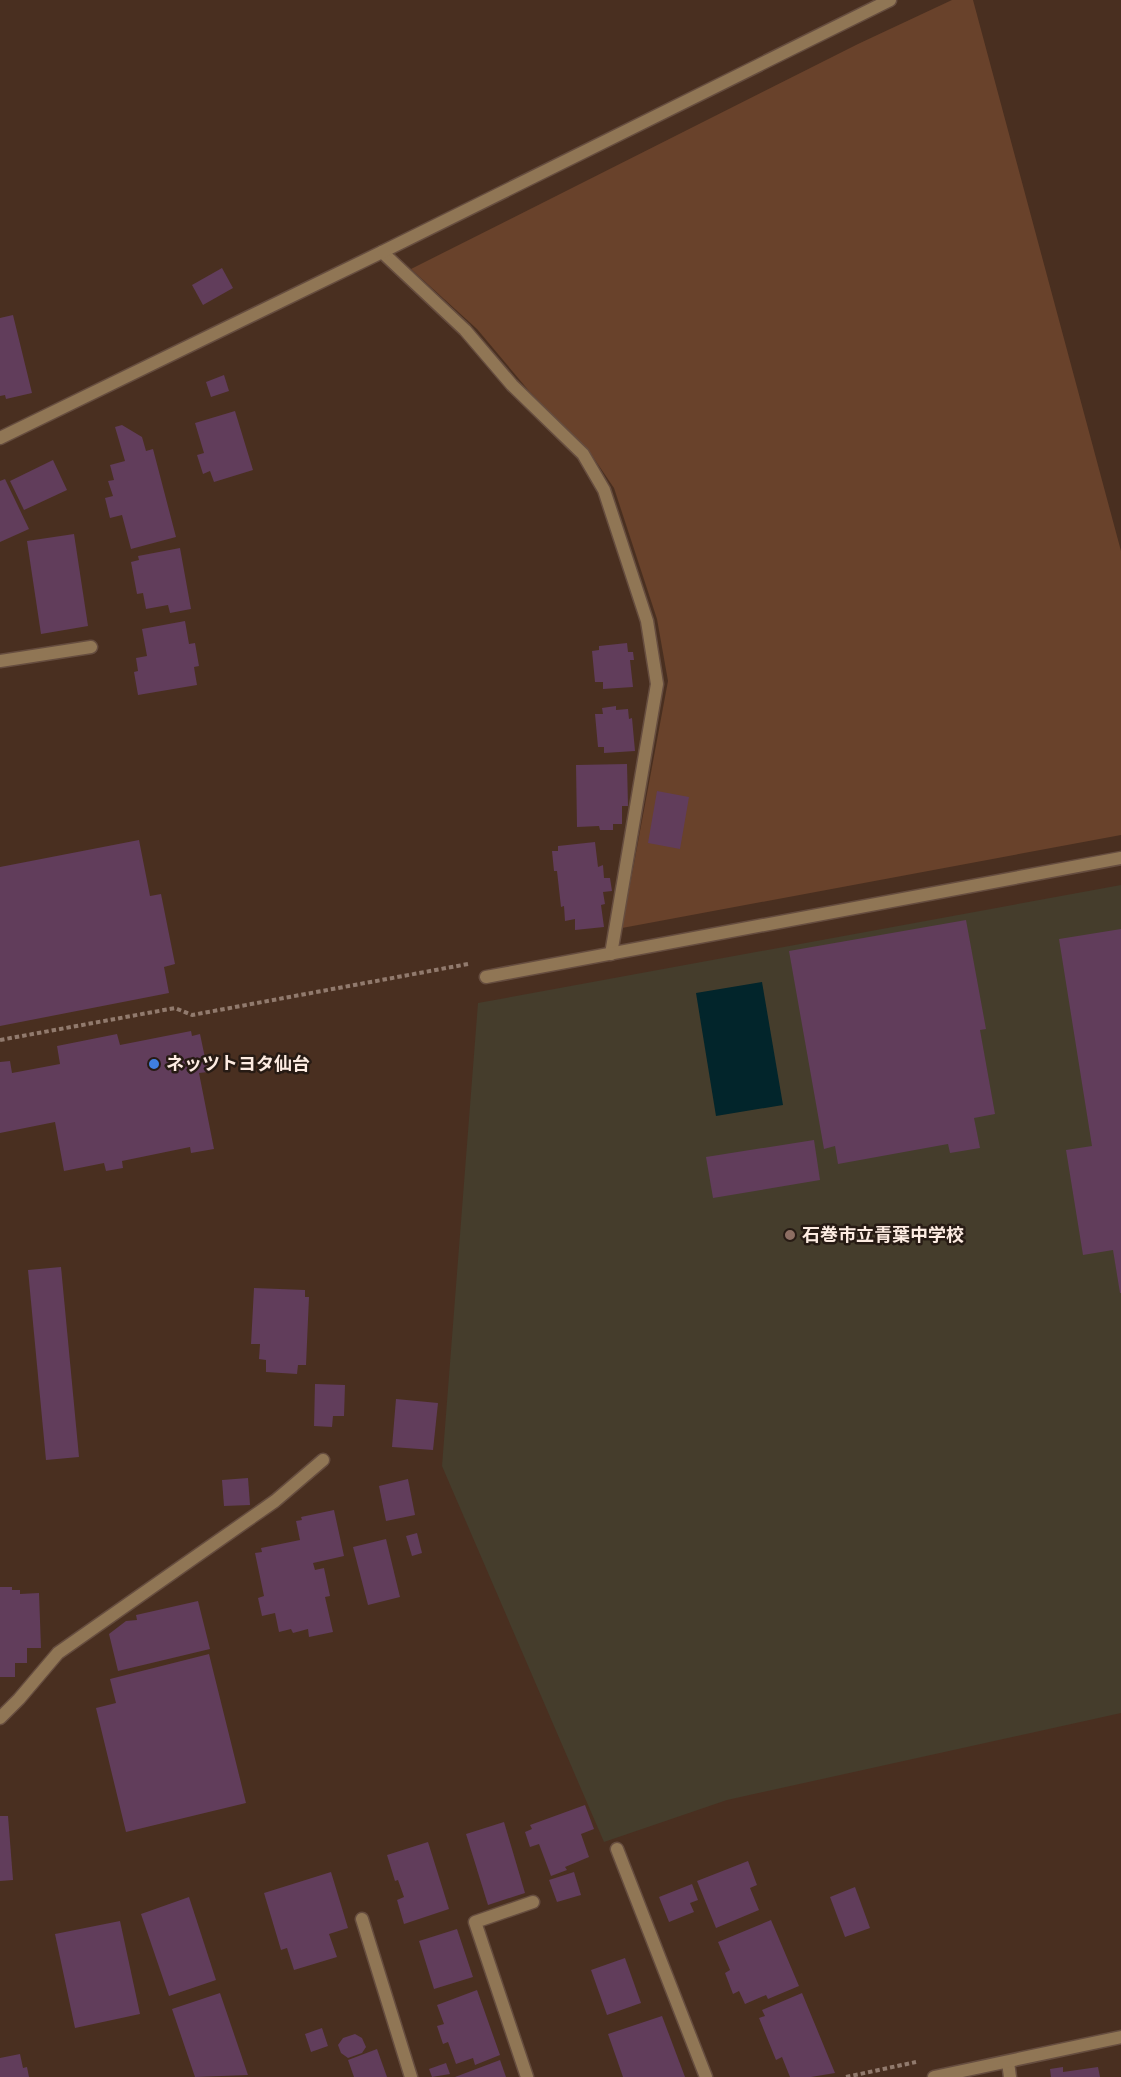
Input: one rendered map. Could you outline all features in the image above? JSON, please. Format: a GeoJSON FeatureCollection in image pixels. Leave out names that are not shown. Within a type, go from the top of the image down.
{"type":"FeatureCollection","features":[{"type":"Feature","properties":{"kind":"street"},"geometry":{"type":"LineString","coordinates":[[0,438],[890,0]]}},
{"type":"Feature","properties":{"kind":"street"},"geometry":{"type":"LineString","coordinates":[[382,252],[465,330],[512,385],[583,454],[604,490],[612,512],[647,621],[657,684],[611,954]]}},
{"type":"Feature","properties":{"kind":"street"},"geometry":{"type":"LineString","coordinates":[[0,661],[91,647]]}},
{"type":"Feature","properties":{"kind":"street"},"geometry":{"type":"LineString","coordinates":[[486,977],[1121,858]]}},
{"type":"Feature","properties":{"kind":"street"},"geometry":{"type":"LineString","coordinates":[[0,1718],[58,1653],[275,1501],[323,1460]]}},
{"type":"Feature","properties":{"kind":"street"},"geometry":{"type":"LineString","coordinates":[[617,1849],[706,2077]]}},
{"type":"Feature","properties":{"kind":"street"},"geometry":{"type":"LineString","coordinates":[[527,2077],[475,1922],[532,1902]]}},
{"type":"Feature","properties":{"kind":"street"},"geometry":{"type":"LineString","coordinates":[[362,1919],[411,2077]]}},
{"type":"Feature","properties":{"kind":"street"},"geometry":{"type":"LineString","coordinates":[[934,2077],[1121,2037]]}},
{"type":"Feature","properties":{"kind":"street"},"geometry":{"type":"LineString","coordinates":[[1008,2062],[1010,2077]]}},
{"type":"Feature","properties":{"kind":"path"},"geometry":{"type":"LineString","coordinates":[[0,1040],[175,1008],[192,1015],[468,964],[486,977]]}},
{"type":"Feature","properties":{"kind":"shaded area"},"geometry":{"type":"Polygon","coordinates":[[[952,0],[973,0],[1121,551],[1121,835],[622,928],[668,681],[657,619],[614,488],[591,454],[529,391],[477,329],[411,269],[858,44],[952,0]]]}},
{"type":"Feature","properties":{"kind":"shaded area","name":"石巻市立青葉中学校"},"geometry":{"type":"Polygon","coordinates":[[[1121,885],[1121,1713],[727,1800],[604,1842],[442,1466],[478,1003],[1121,885]]]}},
{"type":"Feature","properties":{"kind":"water"},"geometry":{"type":"Polygon","coordinates":[[[762,982],[783,1105],[716,1116],[696,993],[762,982]]]}},
{"type":"Feature","properties":{"kind":"building"},"geometry":{"type":"Polygon","coordinates":[[[222,268],[233,288],[203,305],[192,285],[222,268]]]}},
{"type":"Feature","properties":{"kind":"building"},"geometry":{"type":"Polygon","coordinates":[[[13,315],[32,393],[6,399],[5,395],[0,396],[0,318],[13,315]]]}},
{"type":"Feature","properties":{"kind":"building"},"geometry":{"type":"Polygon","coordinates":[[[224,375],[229,391],[211,397],[206,382],[224,375]]]}},
{"type":"Feature","properties":{"kind":"building"},"geometry":{"type":"Polygon","coordinates":[[[235,411],[253,470],[214,482],[210,471],[203,474],[197,455],[204,453],[195,423],[235,411]]]}},
{"type":"Feature","properties":{"kind":"building"},"geometry":{"type":"Polygon","coordinates":[[[122,425],[142,437],[146,451],[153,449],[176,537],[131,549],[122,515],[110,518],[105,498],[113,496],[108,481],[114,480],[110,465],[125,461],[115,427],[122,425]]]}},
{"type":"Feature","properties":{"kind":"building"},"geometry":{"type":"Polygon","coordinates":[[[53,460],[67,490],[24,510],[10,481],[53,460]]]}},
{"type":"Feature","properties":{"kind":"building"},"geometry":{"type":"Polygon","coordinates":[[[5,479],[29,529],[0,542],[0,481],[5,479]]]}},
{"type":"Feature","properties":{"kind":"building"},"geometry":{"type":"Polygon","coordinates":[[[74,534],[88,626],[41,634],[27,541],[74,534]]]}},
{"type":"Feature","properties":{"kind":"building"},"geometry":{"type":"Polygon","coordinates":[[[180,548],[191,609],[170,613],[168,605],[146,609],[143,593],[137,594],[131,562],[139,560],[138,556],[180,548]]]}},
{"type":"Feature","properties":{"kind":"building"},"geometry":{"type":"Polygon","coordinates":[[[185,621],[189,644],[195,643],[199,666],[194,667],[197,685],[138,695],[134,672],[138,671],[136,658],[147,656],[142,629],[185,621]]]}},
{"type":"Feature","properties":{"kind":"building"},"geometry":{"type":"Polygon","coordinates":[[[627,643],[628,652],[633,652],[634,660],[630,660],[633,687],[603,689],[603,682],[595,682],[592,651],[599,650],[599,646],[627,643]]]}},
{"type":"Feature","properties":{"kind":"building"},"geometry":{"type":"Polygon","coordinates":[[[616,706],[616,710],[628,709],[629,719],[632,718],[635,751],[604,753],[604,747],[598,747],[595,714],[603,714],[602,708],[616,706]]]}},
{"type":"Feature","properties":{"kind":"building"},"geometry":{"type":"Polygon","coordinates":[[[627,764],[628,806],[622,806],[622,824],[613,824],[613,830],[600,830],[599,826],[577,827],[576,765],[627,764]]]}},
{"type":"Feature","properties":{"kind":"building"},"geometry":{"type":"Polygon","coordinates":[[[657,791],[689,797],[680,849],[648,843],[657,791]]]}},
{"type":"Feature","properties":{"kind":"building"},"geometry":{"type":"Polygon","coordinates":[[[139,840],[150,896],[161,894],[175,964],[164,967],[169,993],[0,1026],[0,867],[139,840]]]}},
{"type":"Feature","properties":{"kind":"building"},"geometry":{"type":"Polygon","coordinates":[[[595,842],[598,867],[603,865],[604,878],[610,878],[612,891],[603,892],[605,904],[601,905],[604,927],[575,930],[575,919],[565,921],[552,851],[558,851],[558,846],[595,842]]]}},
{"type":"Feature","properties":{"kind":"building"},"geometry":{"type":"Polygon","coordinates":[[[966,920],[986,1029],[980,1030],[995,1114],[974,1118],[980,1148],[950,1153],[948,1144],[838,1164],[835,1146],[824,1149],[789,951],[966,920]]]}},
{"type":"Feature","properties":{"kind":"building"},"geometry":{"type":"Polygon","coordinates":[[[1121,929],[1120,1293],[1113,1250],[1083,1255],[1066,1150],[1092,1146],[1059,939],[1121,929]]]}},
{"type":"Feature","properties":{"kind":"building"},"geometry":{"type":"Polygon","coordinates":[[[191,1031],[192,1036],[200,1034],[208,1072],[199,1073],[214,1149],[191,1153],[190,1147],[122,1161],[123,1168],[106,1171],[104,1163],[64,1171],[55,1122],[0,1133],[0,1062],[10,1061],[12,1073],[60,1064],[57,1046],[117,1034],[120,1045],[191,1031]]]}},
{"type":"Feature","properties":{"kind":"building"},"geometry":{"type":"Polygon","coordinates":[[[814,1140],[820,1180],[713,1198],[706,1157],[814,1140]]]}},
{"type":"Feature","properties":{"kind":"building"},"geometry":{"type":"Polygon","coordinates":[[[61,1267],[79,1457],[46,1460],[28,1270],[61,1267]]]}},
{"type":"Feature","properties":{"kind":"building"},"geometry":{"type":"Polygon","coordinates":[[[254,1288],[305,1290],[305,1297],[309,1297],[306,1365],[298,1365],[297,1374],[266,1372],[266,1360],[259,1359],[260,1344],[251,1344],[254,1288]]]}},
{"type":"Feature","properties":{"kind":"building"},"geometry":{"type":"Polygon","coordinates":[[[315,1384],[345,1385],[344,1416],[333,1416],[332,1427],[314,1426],[315,1384]]]}},
{"type":"Feature","properties":{"kind":"building"},"geometry":{"type":"Polygon","coordinates":[[[396,1399],[438,1403],[433,1450],[392,1447],[396,1399]]]}},
{"type":"Feature","properties":{"kind":"building"},"geometry":{"type":"Polygon","coordinates":[[[248,1478],[250,1505],[224,1506],[222,1480],[248,1478]]]}},
{"type":"Feature","properties":{"kind":"building"},"geometry":{"type":"Polygon","coordinates":[[[408,1479],[415,1515],[386,1521],[379,1486],[408,1479]]]}},
{"type":"Feature","properties":{"kind":"building"},"geometry":{"type":"Polygon","coordinates":[[[334,1510],[344,1556],[313,1563],[315,1570],[324,1568],[330,1596],[325,1597],[333,1632],[309,1637],[308,1629],[293,1633],[291,1629],[279,1632],[275,1613],[262,1616],[258,1598],[264,1596],[255,1553],[262,1552],[261,1548],[300,1540],[296,1521],[302,1520],[301,1517],[334,1510]]]}},
{"type":"Feature","properties":{"kind":"building"},"geometry":{"type":"Polygon","coordinates":[[[417,1533],[422,1553],[412,1556],[406,1536],[417,1533]]]}},
{"type":"Feature","properties":{"kind":"building"},"geometry":{"type":"Polygon","coordinates":[[[386,1539],[400,1597],[368,1605],[353,1547],[386,1539]]]}},
{"type":"Feature","properties":{"kind":"building"},"geometry":{"type":"Polygon","coordinates":[[[0,1587],[12,1587],[12,1590],[20,1590],[20,1594],[39,1593],[41,1648],[27,1648],[27,1663],[15,1663],[15,1677],[0,1677],[0,1587]]]}},
{"type":"Feature","properties":{"kind":"building"},"geometry":{"type":"Polygon","coordinates":[[[198,1601],[210,1649],[118,1671],[109,1634],[126,1621],[137,1620],[136,1615],[198,1601]]]}},
{"type":"Feature","properties":{"kind":"building"},"geometry":{"type":"Polygon","coordinates":[[[209,1654],[246,1803],[126,1832],[96,1708],[116,1703],[110,1679],[209,1654]]]}},
{"type":"Feature","properties":{"kind":"building"},"geometry":{"type":"Polygon","coordinates":[[[585,1805],[594,1829],[581,1834],[589,1857],[551,1876],[539,1844],[530,1847],[525,1832],[532,1829],[530,1825],[585,1805]]]}},
{"type":"Feature","properties":{"kind":"building"},"geometry":{"type":"Polygon","coordinates":[[[0,1816],[8,1816],[13,1880],[0,1881],[0,1816]]]}},
{"type":"Feature","properties":{"kind":"building"},"geometry":{"type":"Polygon","coordinates":[[[504,1822],[525,1893],[488,1905],[466,1834],[504,1822]]]}},
{"type":"Feature","properties":{"kind":"building"},"geometry":{"type":"Polygon","coordinates":[[[428,1842],[449,1909],[404,1924],[397,1900],[404,1897],[398,1880],[395,1881],[387,1855],[428,1842]]]}},
{"type":"Feature","properties":{"kind":"building"},"geometry":{"type":"Polygon","coordinates":[[[748,1861],[757,1885],[750,1888],[759,1910],[716,1928],[697,1881],[748,1861]]]}},
{"type":"Feature","properties":{"kind":"building"},"geometry":{"type":"Polygon","coordinates":[[[331,1872],[348,1928],[329,1934],[337,1957],[294,1970],[287,1948],[281,1950],[264,1893],[331,1872]]]}},
{"type":"Feature","properties":{"kind":"building"},"geometry":{"type":"Polygon","coordinates":[[[574,1872],[581,1895],[557,1902],[549,1880],[574,1872]]]}},
{"type":"Feature","properties":{"kind":"building"},"geometry":{"type":"Polygon","coordinates":[[[692,1884],[698,1900],[690,1903],[694,1912],[669,1922],[659,1897],[692,1884]]]}},
{"type":"Feature","properties":{"kind":"building"},"geometry":{"type":"Polygon","coordinates":[[[855,1887],[870,1928],[845,1937],[830,1897],[855,1887]]]}},
{"type":"Feature","properties":{"kind":"building"},"geometry":{"type":"Polygon","coordinates":[[[189,1897],[216,1980],[169,1996],[141,1914],[189,1897]]]}},
{"type":"Feature","properties":{"kind":"building"},"geometry":{"type":"Polygon","coordinates":[[[771,1920],[799,1986],[768,1999],[766,1995],[745,2004],[739,1991],[733,1994],[725,1973],[730,1970],[718,1942],[771,1920]]]}},
{"type":"Feature","properties":{"kind":"building"},"geometry":{"type":"Polygon","coordinates":[[[120,1921],[140,2014],[75,2028],[55,1934],[120,1921]]]}},
{"type":"Feature","properties":{"kind":"building"},"geometry":{"type":"Polygon","coordinates":[[[457,1929],[473,1977],[434,1989],[419,1941],[457,1929]]]}},
{"type":"Feature","properties":{"kind":"building"},"geometry":{"type":"Polygon","coordinates":[[[625,1958],[641,2003],[607,2015],[591,1970],[625,1958]]]}},
{"type":"Feature","properties":{"kind":"building"},"geometry":{"type":"Polygon","coordinates":[[[477,1990],[500,2055],[475,2065],[473,2058],[456,2064],[448,2042],[443,2044],[437,2026],[444,2024],[437,2005],[477,1990]]]}},
{"type":"Feature","properties":{"kind":"building"},"geometry":{"type":"Polygon","coordinates":[[[220,1993],[248,2075],[195,2077],[172,2009],[220,1993]]]}},
{"type":"Feature","properties":{"kind":"building"},"geometry":{"type":"Polygon","coordinates":[[[802,1993],[835,2073],[811,2077],[790,2077],[782,2057],[776,2060],[759,2018],[765,2016],[762,2010],[802,1993]]]}},
{"type":"Feature","properties":{"kind":"building"},"geometry":{"type":"Polygon","coordinates":[[[662,2016],[685,2077],[623,2077],[608,2034],[662,2016]]]}},
{"type":"Feature","properties":{"kind":"building"},"geometry":{"type":"Polygon","coordinates":[[[322,2028],[328,2046],[311,2052],[305,2034],[322,2028]]]}},
{"type":"Feature","properties":{"kind":"building"},"geometry":{"type":"Polygon","coordinates":[[[355,2034],[362,2038],[366,2047],[362,2053],[348,2058],[341,2053],[338,2045],[343,2038],[355,2034]]]}},
{"type":"Feature","properties":{"kind":"building"},"geometry":{"type":"Polygon","coordinates":[[[377,2049],[387,2077],[354,2077],[348,2060],[377,2049]]]}},
{"type":"Feature","properties":{"kind":"building"},"geometry":{"type":"Polygon","coordinates":[[[20,2054],[23,2068],[27,2067],[29,2077],[0,2077],[0,2058],[20,2054]]]}},
{"type":"Feature","properties":{"kind":"building"},"geometry":{"type":"Polygon","coordinates":[[[500,2060],[506,2077],[455,2077],[500,2060]]]}},
{"type":"Feature","properties":{"kind":"building"},"geometry":{"type":"Polygon","coordinates":[[[446,2063],[450,2074],[432,2077],[429,2069],[446,2063]]]}},
{"type":"Feature","properties":{"kind":"building"},"geometry":{"type":"Polygon","coordinates":[[[1063,2067],[1063,2072],[1098,2067],[1100,2077],[1051,2077],[1050,2069],[1063,2067]]]}},
{"type":"Feature","properties":{"kind":"place","name":"ネッツトヨタ仙台"},"geometry":{"type":"Point","coordinates":[154,1064]}},
{"type":"Feature","properties":{"kind":"place","name":"石巻市立青葉中学校"},"geometry":{"type":"Point","coordinates":[790,1235]}}]}
